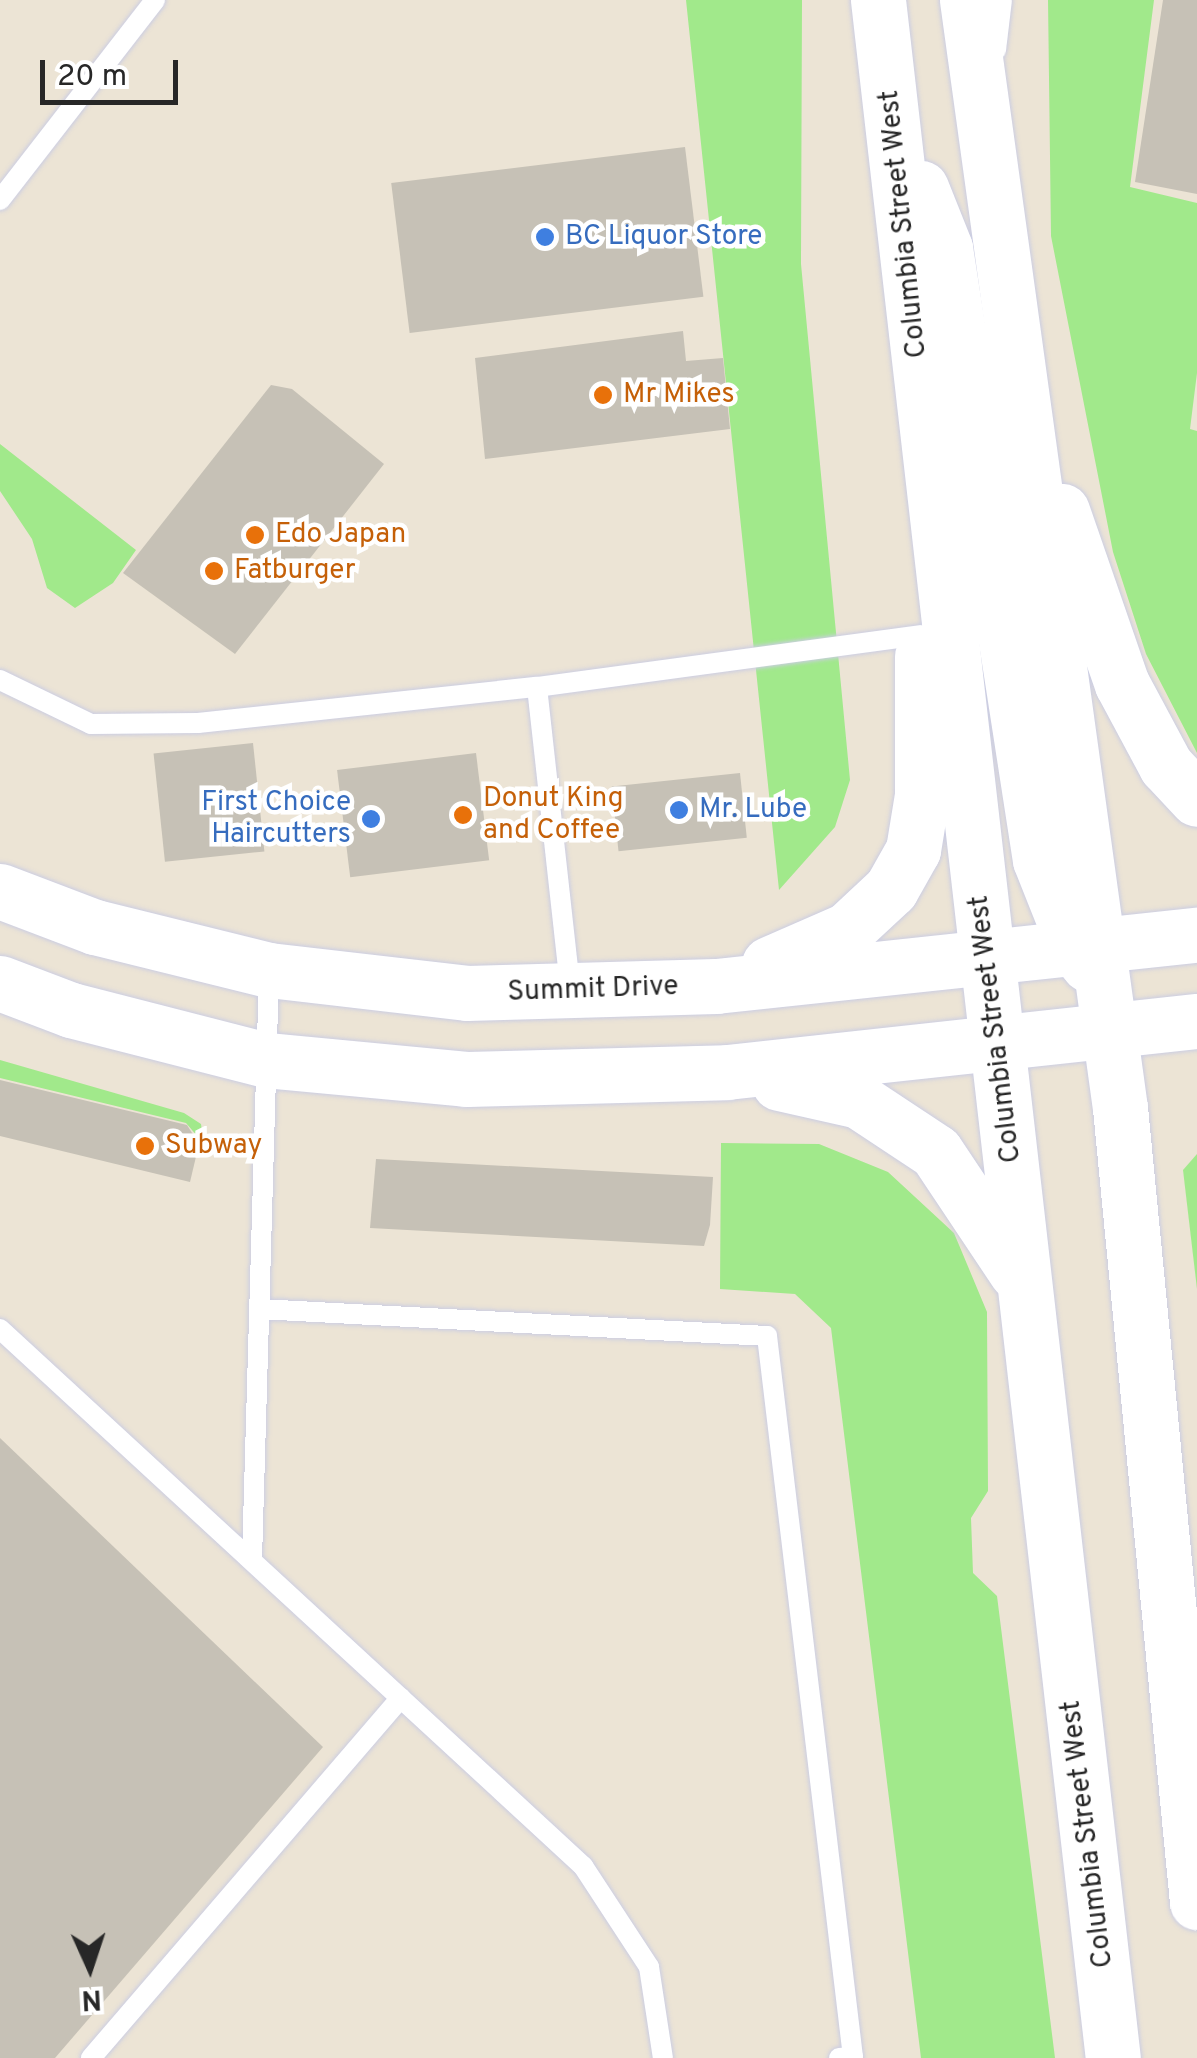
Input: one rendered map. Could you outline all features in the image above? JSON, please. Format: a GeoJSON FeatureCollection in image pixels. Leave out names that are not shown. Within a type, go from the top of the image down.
{"type":"FeatureCollection","features":[{"type":"Feature","properties":{"kind":"main road","name":"Columbia Street West"},"geometry":{"type":"LineString","coordinates":[[878,0],[1114,2058]]}},
{"type":"Feature","properties":{"kind":"main road"},"geometry":{"type":"LineString","coordinates":[[968,0],[1013,364],[1097,977],[1197,1900]]}},
{"type":"Feature","properties":{"kind":"main road"},"geometry":{"type":"LineString","coordinates":[[892,114],[944,248],[1040,860],[1097,977]]}},
{"type":"Feature","properties":{"kind":"main road"},"geometry":{"type":"LineString","coordinates":[[1013,364],[1122,684],[1166,766],[1197,799]]}},
{"type":"Feature","properties":{"kind":"main road"},"geometry":{"type":"LineString","coordinates":[[716,986],[848,930],[891,889],[912,850],[922,794],[925,418]]}},
{"type":"Feature","properties":{"kind":"main road","name":"Summit Drive"},"geometry":{"type":"LineString","coordinates":[[0,891],[95,927],[269,970],[467,993],[716,986],[988,957],[1097,977],[1184,1022]]}},
{"type":"Feature","properties":{"kind":"main road","name":"Summit Drive"},"geometry":{"type":"LineString","coordinates":[[0,984],[71,1010],[266,1060],[466,1079],[727,1072],[998,1044],[1097,977],[1197,935]]}},
{"type":"Feature","properties":{"kind":"main road"},"geometry":{"type":"LineString","coordinates":[[727,1072],[859,1101],[936,1152],[1026,1288]]}},
{"type":"Feature","properties":{"kind":"lane"},"geometry":{"type":"LineString","coordinates":[[0,200],[155,0]]}},
{"type":"Feature","properties":{"kind":"lane"},"geometry":{"type":"LineString","coordinates":[[986,152],[1002,0]]}},
{"type":"Feature","properties":{"kind":"lane"},"geometry":{"type":"LineString","coordinates":[[1,677],[92,724],[198,722],[537,687],[922,635]]}},
{"type":"Feature","properties":{"kind":"lane"},"geometry":{"type":"LineString","coordinates":[[537,687],[571,993]]}},
{"type":"Feature","properties":{"kind":"lane"},"geometry":{"type":"LineString","coordinates":[[252,1558],[269,970]]}},
{"type":"Feature","properties":{"kind":"lane"},"geometry":{"type":"LineString","coordinates":[[259,1309],[766,1336],[853,2057],[840,2058]]}},
{"type":"Feature","properties":{"kind":"lane"},"geometry":{"type":"LineString","coordinates":[[0,1329],[583,1866],[649,1967],[664,2058]]}},
{"type":"Feature","properties":{"kind":"lane"},"geometry":{"type":"LineString","coordinates":[[91,2058],[401,1698]]}},
{"type":"Feature","properties":{"kind":"green space"},"geometry":{"type":"Polygon","coordinates":[[[686,0],[802,0],[801,264],[850,780],[835,827],[779,890],[686,0]]]}},
{"type":"Feature","properties":{"kind":"green space"},"geometry":{"type":"Polygon","coordinates":[[[1048,0],[1154,0],[1130,187],[1197,203],[1197,373],[1190,429],[1197,431],[1197,753],[1146,654],[1113,552],[1051,236],[1048,0]]]}},
{"type":"Feature","properties":{"kind":"green space"},"geometry":{"type":"Polygon","coordinates":[[[0,444],[136,550],[113,583],[75,608],[47,588],[32,539],[0,491],[0,444]]]}},
{"type":"Feature","properties":{"kind":"green space"},"geometry":{"type":"Polygon","coordinates":[[[0,1060],[184,1113],[201,1124],[204,1144],[186,1123],[0,1078],[0,1060]]]}},
{"type":"Feature","properties":{"kind":"green space"},"geometry":{"type":"Polygon","coordinates":[[[721,1143],[819,1144],[888,1172],[954,1233],[987,1312],[988,1491],[971,1518],[973,1573],[997,1596],[1055,2058],[921,2058],[831,1328],[795,1294],[720,1289],[721,1143]]]}},
{"type":"Feature","properties":{"kind":"green space"},"geometry":{"type":"Polygon","coordinates":[[[1197,1154],[1197,1289],[1183,1170],[1197,1154]]]}},
{"type":"Feature","properties":{"kind":"building"},"geometry":{"type":"Polygon","coordinates":[[[1163,0],[1197,0],[1197,194],[1135,182],[1163,0]]]}},
{"type":"Feature","properties":{"kind":"building","name":"BC Liquor Store"},"geometry":{"type":"Polygon","coordinates":[[[685,147],[703,297],[410,333],[391,183],[685,147]]]}},
{"type":"Feature","properties":{"kind":"building","name":"Mr Mikes"},"geometry":{"type":"Polygon","coordinates":[[[683,331],[686,361],[723,358],[730,429],[485,459],[475,358],[683,331]]]}},
{"type":"Feature","properties":{"kind":"building"},"geometry":{"type":"Polygon","coordinates":[[[271,385],[292,389],[384,464],[235,654],[123,573],[271,385]]]}},
{"type":"Feature","properties":{"kind":"building"},"geometry":{"type":"Polygon","coordinates":[[[253,743],[264,851],[165,862],[154,753],[253,743]]]}},
{"type":"Feature","properties":{"kind":"building"},"geometry":{"type":"Polygon","coordinates":[[[476,753],[489,860],[350,877],[337,770],[476,753]]]}},
{"type":"Feature","properties":{"kind":"building","name":"Mr. Lube"},"geometry":{"type":"Polygon","coordinates":[[[740,773],[747,838],[619,851],[612,786],[740,773]]]}},
{"type":"Feature","properties":{"kind":"building"},"geometry":{"type":"Polygon","coordinates":[[[0,1080],[187,1125],[199,1144],[190,1182],[0,1136],[0,1080]]]}},
{"type":"Feature","properties":{"kind":"building"},"geometry":{"type":"Polygon","coordinates":[[[376,1159],[713,1177],[710,1225],[704,1246],[370,1228],[376,1159]]]}},
{"type":"Feature","properties":{"kind":"building"},"geometry":{"type":"Polygon","coordinates":[[[0,1438],[323,1747],[55,2058],[0,2058],[0,1438]]]}},
{"type":"Feature","properties":{"kind":"place","name":"BC Liquor Store"},"geometry":{"type":"Point","coordinates":[545,237]}},
{"type":"Feature","properties":{"kind":"place","name":"Mr Mikes"},"geometry":{"type":"Point","coordinates":[603,395]}},
{"type":"Feature","properties":{"kind":"place","name":"Edo Japan"},"geometry":{"type":"Point","coordinates":[255,535]}},
{"type":"Feature","properties":{"kind":"place","name":"Fatburger"},"geometry":{"type":"Point","coordinates":[214,571]}},
{"type":"Feature","properties":{"kind":"place","name":"Mr. Lube"},"geometry":{"type":"Point","coordinates":[679,810]}},
{"type":"Feature","properties":{"kind":"place","name":"Donut King and Coffee"},"geometry":{"type":"Point","coordinates":[463,815]}},
{"type":"Feature","properties":{"kind":"place","name":"First Choice Haircutters"},"geometry":{"type":"Point","coordinates":[371,819]}},
{"type":"Feature","properties":{"kind":"place","name":"Subway"},"geometry":{"type":"Point","coordinates":[145,1146]}}]}
